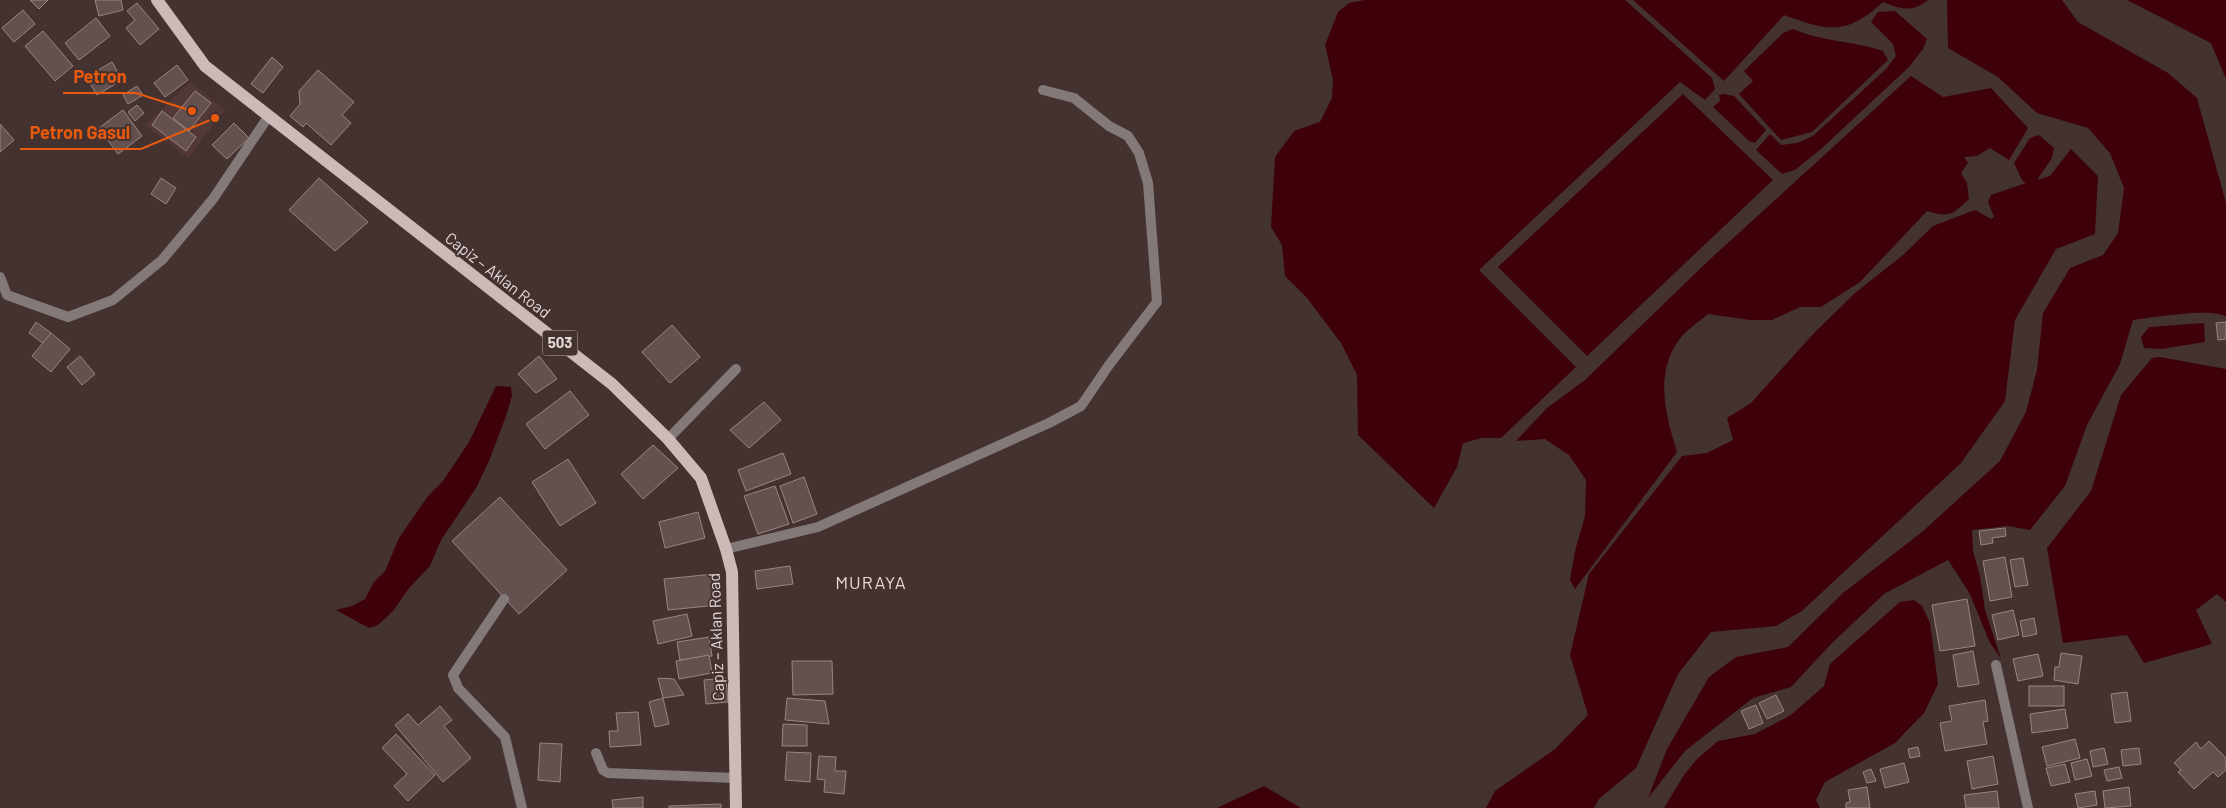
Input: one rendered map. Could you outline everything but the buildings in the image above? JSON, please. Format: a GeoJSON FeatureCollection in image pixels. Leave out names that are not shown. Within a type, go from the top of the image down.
{"type":"FeatureCollection","features":[{"type":"Feature","properties":{"kind":"main road","name":"Capiz – Aklan Road"},"geometry":{"type":"LineString","coordinates":[[157,0],[205,66],[612,384],[668,439],[701,478],[726,549],[732,572],[736,808]]}},
{"type":"Feature","properties":{"kind":"street"},"geometry":{"type":"LineString","coordinates":[[726,549],[818,527],[1049,423],[1081,406],[1109,365],[1157,302],[1148,183],[1140,153],[1128,136],[1109,126],[1074,98],[1043,90]]}},
{"type":"Feature","properties":{"kind":"street"},"geometry":{"type":"LineString","coordinates":[[0,277],[7,295],[68,316],[113,300],[162,260],[213,198],[268,117]]}},
{"type":"Feature","properties":{"kind":"street"},"geometry":{"type":"LineString","coordinates":[[668,439],[736,369]]}},
{"type":"Feature","properties":{"kind":"street"},"geometry":{"type":"LineString","coordinates":[[504,599],[453,675],[458,688],[505,738],[522,808]]}},
{"type":"Feature","properties":{"kind":"street"},"geometry":{"type":"LineString","coordinates":[[1996,665],[2028,808]]}},
{"type":"Feature","properties":{"kind":"street"},"geometry":{"type":"LineString","coordinates":[[596,753],[603,770],[608,773],[735,778]]}},
{"type":"Feature","properties":{"kind":"shaded area"},"geometry":{"type":"Polygon","coordinates":[[[1365,0],[1625,0],[1712,78],[1715,89],[1705,100],[1680,82],[1479,270],[1576,367],[1501,438],[1482,438],[1463,443],[1457,467],[1434,508],[1358,435],[1357,375],[1341,343],[1307,298],[1285,276],[1282,245],[1271,227],[1275,157],[1294,131],[1320,122],[1332,98],[1333,80],[1325,45],[1338,12],[1349,3],[1365,0]]]}},
{"type":"Feature","properties":{"kind":"shaded area"},"geometry":{"type":"Polygon","coordinates":[[[1633,0],[1928,0],[1917,7],[1911,8],[1883,2],[1858,21],[1836,27],[1825,27],[1784,15],[1724,81],[1633,0]]]}},
{"type":"Feature","properties":{"kind":"shaded area"},"geometry":{"type":"Polygon","coordinates":[[[1947,0],[2062,0],[2078,22],[2168,73],[2197,98],[2226,203],[2226,317],[2219,314],[2196,313],[2133,320],[2120,364],[2087,425],[2065,486],[2030,530],[2008,526],[1972,530],[1973,551],[1980,576],[1985,610],[2001,659],[1989,641],[1970,594],[1948,560],[1884,594],[1832,643],[1791,687],[1753,698],[1685,751],[1648,798],[1667,749],[1709,677],[1736,657],[1788,647],[1843,593],[1922,532],[2000,461],[2026,412],[2037,370],[2043,313],[2070,268],[2103,255],[2118,233],[2124,188],[2110,153],[2088,128],[2037,113],[1998,77],[1948,48],[1947,0]]]}},
{"type":"Feature","properties":{"kind":"shaded area"},"geometry":{"type":"Polygon","coordinates":[[[2127,0],[2226,0],[2226,79],[2211,43],[2127,0]]]}},
{"type":"Feature","properties":{"kind":"shaded area"},"geometry":{"type":"Polygon","coordinates":[[[1895,11],[1927,39],[1923,49],[1909,67],[1821,149],[1795,170],[1782,174],[1756,150],[1770,134],[1781,145],[1797,143],[1813,136],[1886,69],[1896,56],[1893,44],[1871,22],[1878,12],[1895,11]]]}},
{"type":"Feature","properties":{"kind":"shaded area"},"geometry":{"type":"Polygon","coordinates":[[[1793,29],[1816,37],[1883,51],[1888,60],[1812,132],[1781,140],[1739,94],[1753,81],[1744,71],[1783,33],[1793,29]]]}},
{"type":"Feature","properties":{"kind":"shaded area"},"geometry":{"type":"Polygon","coordinates":[[[1911,76],[1943,97],[1991,88],[2028,128],[2009,160],[1990,148],[1977,156],[1964,157],[1968,163],[1961,173],[1967,183],[1969,199],[1959,209],[1950,214],[1927,211],[1860,282],[1821,307],[1800,307],[1772,320],[1750,320],[1708,314],[1685,333],[1671,353],[1664,381],[1666,410],[1677,452],[1575,589],[1570,580],[1575,551],[1585,516],[1586,480],[1569,455],[1545,439],[1516,441],[1547,408],[1585,380],[1707,262],[1911,76]]]}},
{"type":"Feature","properties":{"kind":"shaded area"},"geometry":{"type":"Polygon","coordinates":[[[190,82],[225,110],[188,158],[145,125],[190,82]]]}},
{"type":"Feature","properties":{"kind":"shaded area"},"geometry":{"type":"Polygon","coordinates":[[[1683,94],[1773,180],[1587,356],[1498,267],[1683,94]]]}},
{"type":"Feature","properties":{"kind":"shaded area"},"geometry":{"type":"Polygon","coordinates":[[[1719,95],[1734,96],[1766,130],[1755,143],[1749,141],[1713,107],[1720,101],[1719,95]]]}},
{"type":"Feature","properties":{"kind":"shaded area"},"geometry":{"type":"Polygon","coordinates":[[[2039,135],[2054,148],[2052,158],[2037,180],[2050,176],[2071,149],[2098,176],[2095,234],[2056,249],[2015,320],[2005,401],[1961,463],[1802,611],[1776,626],[1711,632],[1678,674],[1636,768],[1599,799],[1594,808],[1486,808],[1495,791],[1555,749],[1588,715],[1570,655],[1589,574],[1682,456],[1707,453],[1733,440],[1727,418],[1751,403],[1814,333],[1855,293],[1903,255],[1933,226],[1975,210],[1991,219],[1994,217],[1988,202],[1991,195],[2026,183],[2022,180],[2014,163],[2030,138],[2039,135]]]}},
{"type":"Feature","properties":{"kind":"shaded area"},"geometry":{"type":"Polygon","coordinates":[[[2204,323],[2205,342],[2161,349],[2144,348],[2141,337],[2149,327],[2204,323]]]}},
{"type":"Feature","properties":{"kind":"shaded area"},"geometry":{"type":"Polygon","coordinates":[[[2160,357],[2226,369],[2226,602],[2217,594],[2196,610],[2212,644],[2144,663],[2127,635],[2063,643],[2047,548],[2091,491],[2121,395],[2152,358],[2160,357]]]}},
{"type":"Feature","properties":{"kind":"shaded area"},"geometry":{"type":"Polygon","coordinates":[[[496,386],[511,387],[512,396],[506,416],[489,461],[476,488],[441,540],[430,566],[409,588],[393,611],[378,625],[369,628],[336,610],[352,606],[365,599],[374,582],[385,571],[399,538],[428,496],[443,481],[469,442],[496,386]]]}},
{"type":"Feature","properties":{"kind":"shaded area"},"geometry":{"type":"Polygon","coordinates":[[[1914,600],[1922,606],[1930,623],[1938,684],[1924,713],[1895,743],[1825,782],[1816,800],[1820,808],[1664,808],[1684,775],[1697,759],[1718,741],[1755,734],[1791,715],[1824,686],[1830,664],[1900,602],[1914,600]]]}},
{"type":"Feature","properties":{"kind":"shaded area"},"geometry":{"type":"Polygon","coordinates":[[[1264,786],[1301,808],[1217,808],[1264,786]]]}},
{"type":"Feature","properties":{"kind":"place","name":"Petron"},"geometry":{"type":"Point","coordinates":[192,111]}},
{"type":"Feature","properties":{"kind":"place","name":"Petron Gasul"},"geometry":{"type":"Point","coordinates":[215,118]}},
{"type":"Feature","properties":{"kind":"district","name":"MURAYA"},"geometry":{"type":"Point","coordinates":[871,583]}}]}
